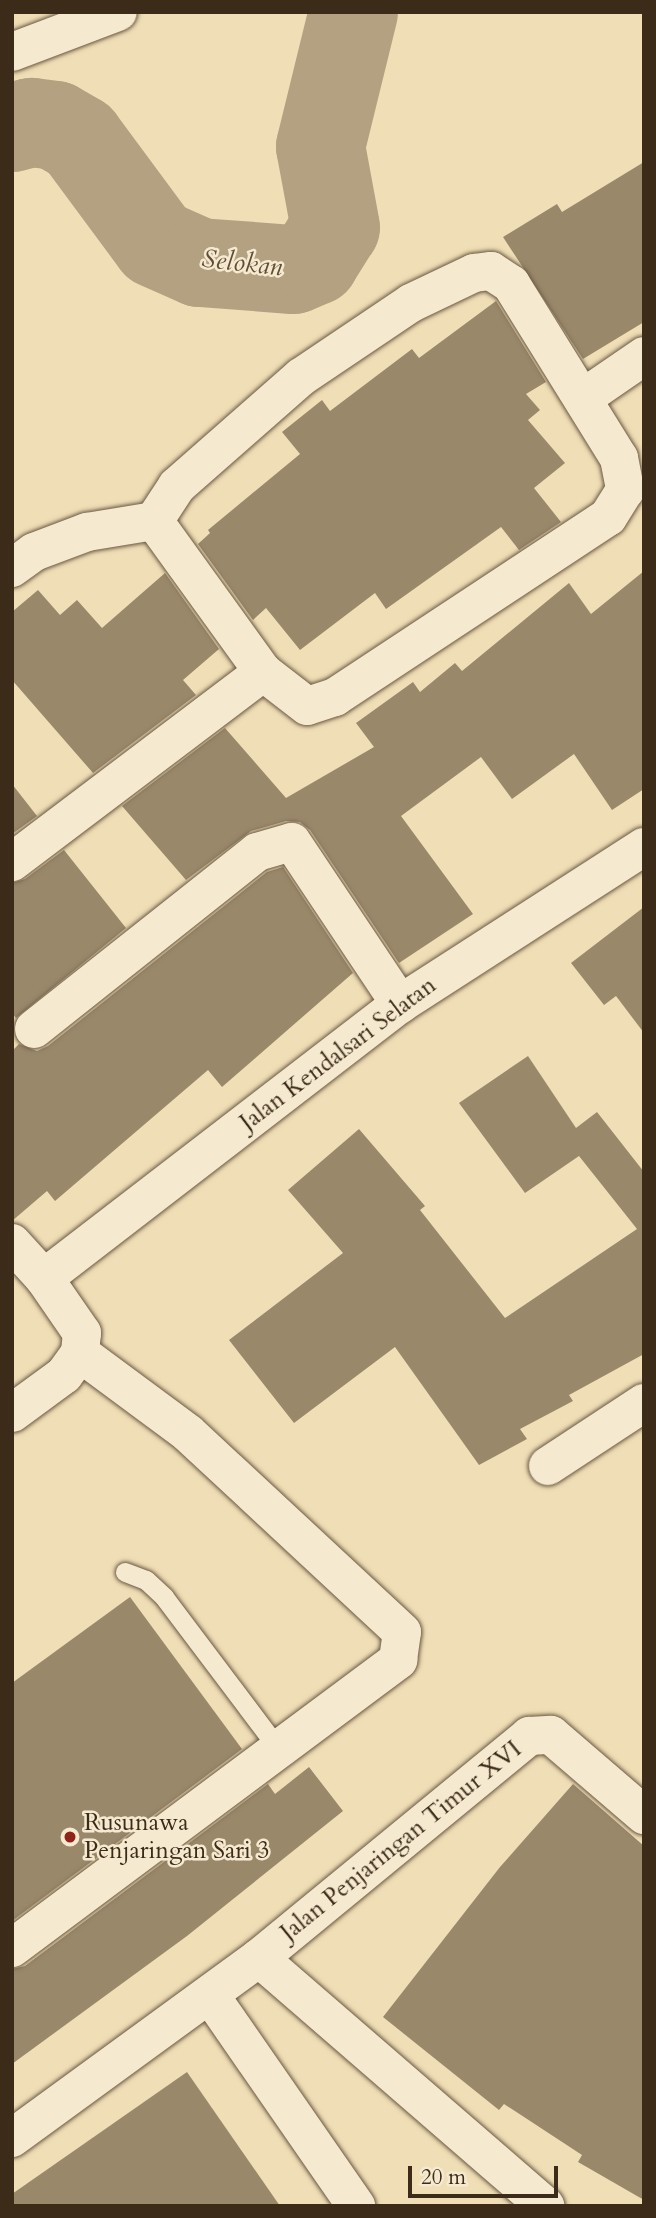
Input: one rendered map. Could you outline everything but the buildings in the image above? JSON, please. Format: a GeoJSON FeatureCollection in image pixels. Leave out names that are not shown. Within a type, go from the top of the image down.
{"type":"FeatureCollection","features":[{"type":"Feature","properties":{"kind":"street"},"geometry":{"type":"LineString","coordinates":[[12,52],[76,19],[118,12]]}},
{"type":"Feature","properties":{"kind":"street"},"geometry":{"type":"LineString","coordinates":[[12,568],[34,552],[87,532],[154,521],[177,486],[301,377],[411,303],[474,273],[491,271],[511,284],[620,458],[625,490],[608,517],[335,697],[307,706],[263,672],[154,521]]}},
{"type":"Feature","properties":{"kind":"street"},"geometry":{"type":"LineString","coordinates":[[583,398],[644,355]]}},
{"type":"Feature","properties":{"kind":"street"},"geometry":{"type":"LineString","coordinates":[[12,862],[263,672]]}},
{"type":"Feature","properties":{"kind":"street"},"geometry":{"type":"LineString","coordinates":[[34,1029],[257,852],[292,842],[400,1004]]}},
{"type":"Feature","properties":{"kind":"street","name":"Jalan Kendalsari Selatan"},"geometry":{"type":"LineString","coordinates":[[44,1278],[400,1004],[644,847]]}},
{"type":"Feature","properties":{"kind":"street"},"geometry":{"type":"LineString","coordinates":[[12,1243],[44,1278],[82,1333],[80,1353],[64,1375],[12,1413]]}},
{"type":"Feature","properties":{"kind":"street"},"geometry":{"type":"LineString","coordinates":[[12,1948],[398,1660],[402,1632],[188,1433],[80,1353]]}},
{"type":"Feature","properties":{"kind":"street"},"geometry":{"type":"LineString","coordinates":[[548,1466],[644,1403]]}},
{"type":"Feature","properties":{"kind":"street","name":"Jalan Penjaringan Timur XVI"},"geometry":{"type":"LineString","coordinates":[[12,2138],[259,1958],[529,1736],[551,1735],[644,1815]]}},
{"type":"Feature","properties":{"kind":"street","name":"Jalan Penjaringan Timur XVI"},"geometry":{"type":"LineString","coordinates":[[259,1958],[545,2206]]}},
{"type":"Feature","properties":{"kind":"street"},"geometry":{"type":"LineString","coordinates":[[210,1995],[356,2206]]}},
{"type":"Feature","properties":{"kind":"lane"},"geometry":{"type":"LineString","coordinates":[[125,1572],[146,1580],[164,1597],[277,1748]]}},
{"type":"Feature","properties":{"kind":"waterway","name":"Selokan"},"geometry":{"type":"LineString","coordinates":[[12,127],[31,122],[55,125],[79,139],[156,243],[199,262],[293,269],[314,260],[335,227],[320,146],[353,12]]}},
{"type":"Feature","properties":{"kind":"place","name":"Rusunawa Penjaringan Sari 3"},"geometry":{"type":"Point","coordinates":[70,1837]}}]}
